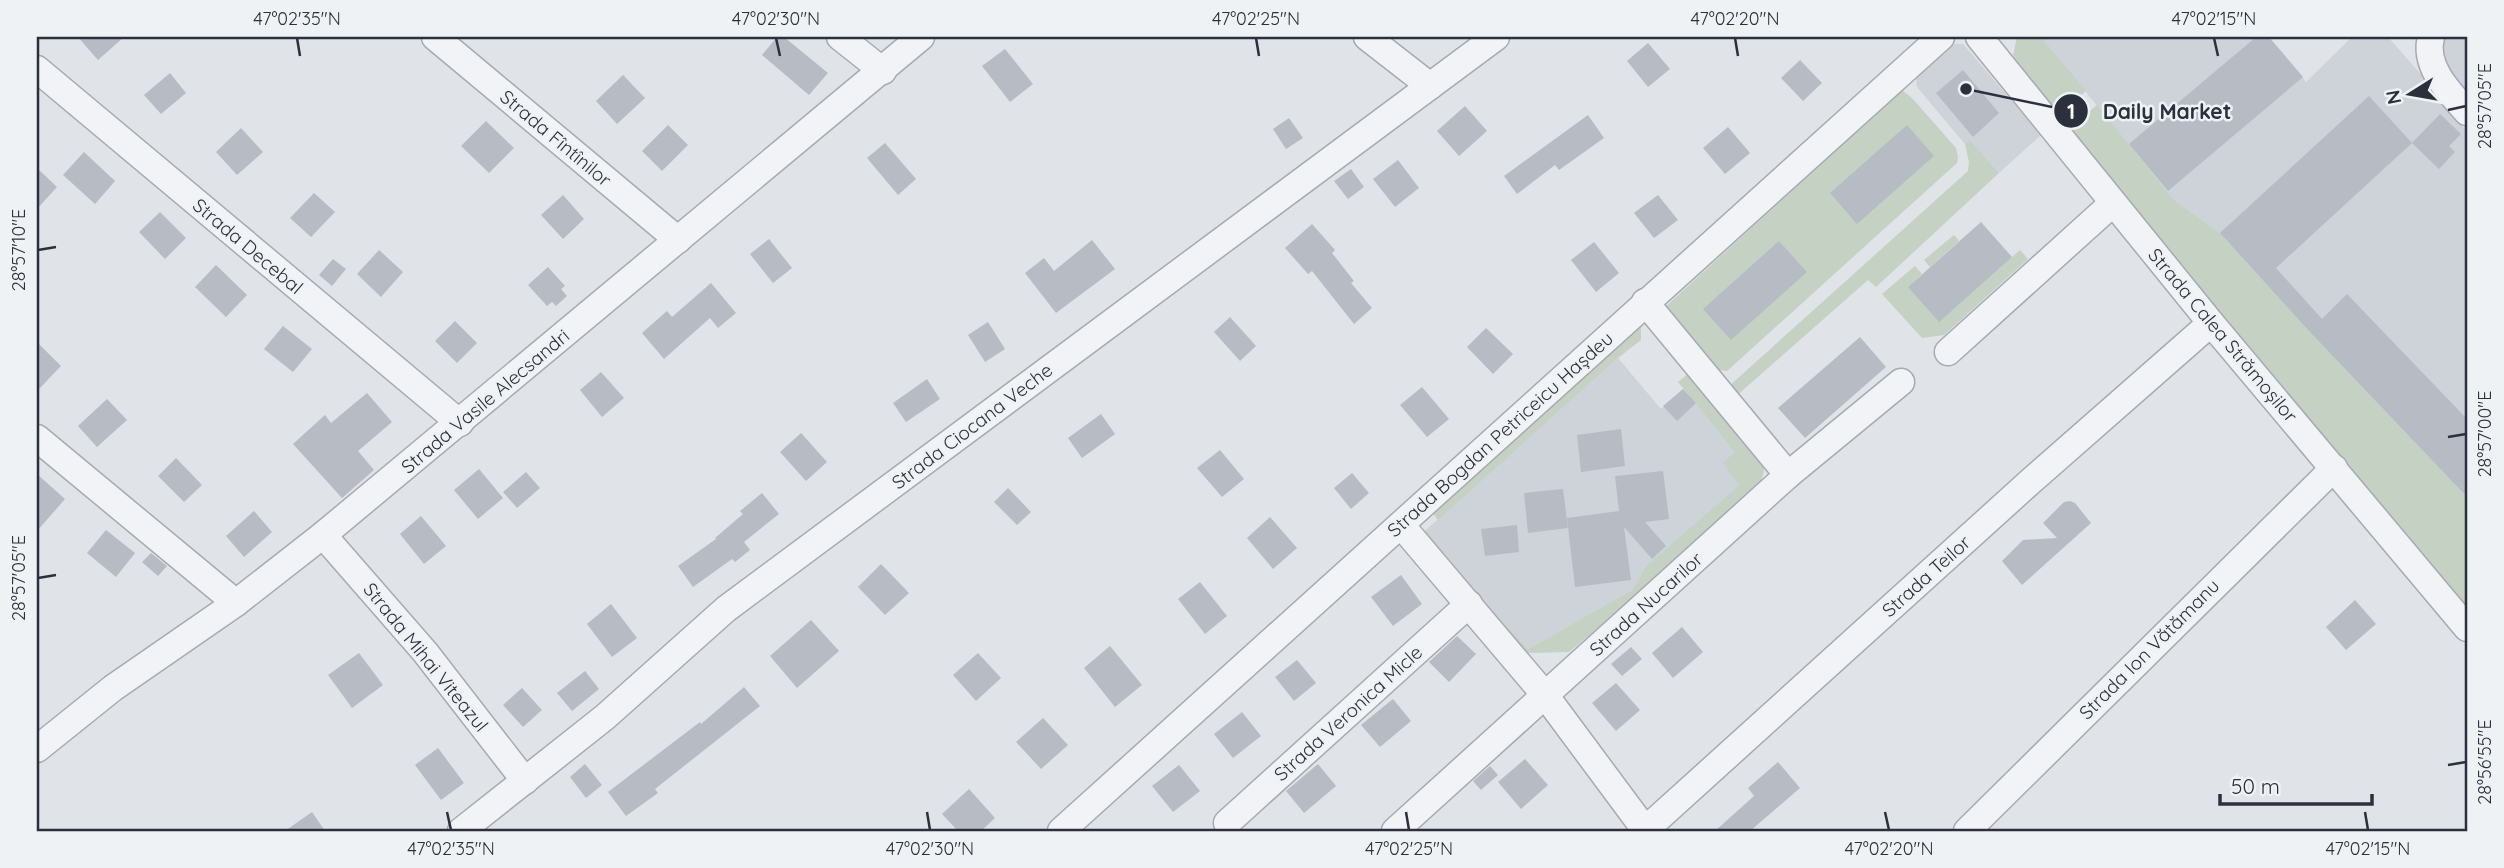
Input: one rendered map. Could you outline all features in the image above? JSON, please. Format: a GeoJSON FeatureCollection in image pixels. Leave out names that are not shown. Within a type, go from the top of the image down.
{"type":"FeatureCollection","features":[{"type":"Feature","properties":{"kind":"street","name":"Strada Fîntînilor"},"geometry":{"type":"LineString","coordinates":[[435,37],[678,240]]}},
{"type":"Feature","properties":{"kind":"street"},"geometry":{"type":"LineString","coordinates":[[840,37],[883,71]]}},
{"type":"Feature","properties":{"kind":"street","name":"Strada Vasile Alecsandri"},"geometry":{"type":"LineString","coordinates":[[37,749],[113,688],[236,603],[323,536],[921,37]]}},
{"type":"Feature","properties":{"kind":"street"},"geometry":{"type":"LineString","coordinates":[[1367,37],[1430,86]]}},
{"type":"Feature","properties":{"kind":"street","name":"Strada Ciocana Veche"},"geometry":{"type":"LineString","coordinates":[[461,831],[605,717],[726,608],[1496,37]]}},
{"type":"Feature","properties":{"kind":"street","name":"Strada Bogdan Petriceicu Hașdeu"},"geometry":{"type":"LineString","coordinates":[[1061,831],[1941,37]]}},
{"type":"Feature","properties":{"kind":"street"},"geometry":{"type":"LineString","coordinates":[[2431,37],[2427,51],[2433,66],[2467,112]]}},
{"type":"Feature","properties":{"kind":"street","name":"Strada Calea Strămoșilor"},"geometry":{"type":"LineString","coordinates":[[1982,38],[2211,323],[2467,628]]}},
{"type":"Feature","properties":{"kind":"street","name":"Strada Decebal"},"geometry":{"type":"LineString","coordinates":[[37,69],[460,423]]}},
{"type":"Feature","properties":{"kind":"street"},"geometry":{"type":"LineString","coordinates":[[1948,352],[2113,203]]}},
{"type":"Feature","properties":{"kind":"street"},"geometry":{"type":"LineString","coordinates":[[1645,302],[1788,475]]}},
{"type":"Feature","properties":{"kind":"street","name":"Strada Teilor"},"geometry":{"type":"LineString","coordinates":[[1645,831],[2021,490],[2211,323]]}},
{"type":"Feature","properties":{"kind":"street","name":"Strada Nucarilor"},"geometry":{"type":"LineString","coordinates":[[1395,831],[1788,475],[1901,382]]}},
{"type":"Feature","properties":{"kind":"street"},"geometry":{"type":"LineString","coordinates":[[37,438],[236,603]]}},
{"type":"Feature","properties":{"kind":"street","name":"Strada Ion Vătămanu"},"geometry":{"type":"LineString","coordinates":[[1967,831],[2334,468]]}},
{"type":"Feature","properties":{"kind":"street"},"geometry":{"type":"LineString","coordinates":[[1401,525],[1545,695],[1645,831]]}},
{"type":"Feature","properties":{"kind":"street","name":"Strada Mihai Viteazul"},"geometry":{"type":"LineString","coordinates":[[323,536],[425,652],[525,781]]}},
{"type":"Feature","properties":{"kind":"street","name":"Strada Veronica Micle"},"geometry":{"type":"LineString","coordinates":[[1227,823],[1469,604]]}},
{"type":"Feature","properties":{"kind":"shaded area"},"geometry":{"type":"Polygon","coordinates":[[[2041,37],[2269,37],[2306,82],[2352,37],[2388,37],[2448,105],[2461,115],[2457,121],[2467,130],[2467,497],[2220,233],[2174,200],[2041,37]]]}},
{"type":"Feature","properties":{"kind":"shaded area"},"geometry":{"type":"Polygon","coordinates":[[[2441,37],[2467,37],[2467,98],[2439,50],[2441,37]]]}},
{"type":"Feature","properties":{"kind":"shaded area"},"geometry":{"type":"Polygon","coordinates":[[[1947,44],[1963,44],[2041,135],[1999,173],[1970,140],[1965,144],[1917,87],[1915,72],[1947,44]]]}},
{"type":"Feature","properties":{"kind":"shaded area"},"geometry":{"type":"Polygon","coordinates":[[[1618,358],[1661,409],[1683,389],[1736,452],[1739,485],[1646,566],[1632,590],[1528,649],[1482,600],[1426,530],[1618,358]]]}},
{"type":"Feature","properties":{"kind":"green space"},"geometry":{"type":"Polygon","coordinates":[[[2017,37],[2041,37],[2086,91],[2057,115],[2025,75],[2013,55],[2017,37]]]}},
{"type":"Feature","properties":{"kind":"green space"},"geometry":{"type":"Polygon","coordinates":[[[1902,90],[1956,148],[1957,163],[1727,371],[1716,370],[1663,309],[1902,90]]]}},
{"type":"Feature","properties":{"kind":"green space"},"geometry":{"type":"Polygon","coordinates":[[[2097,105],[2174,200],[2220,233],[2467,497],[2467,608],[2070,128],[2097,105]]]}},
{"type":"Feature","properties":{"kind":"green space"},"geometry":{"type":"Polygon","coordinates":[[[1970,140],[1999,173],[1876,287],[1868,280],[1735,397],[1727,388],[1968,171],[1965,144],[1970,140]]]}},
{"type":"Feature","properties":{"kind":"green space"},"geometry":{"type":"Polygon","coordinates":[[[1954,235],[1959,241],[1930,267],[1924,260],[1954,235]]]}},
{"type":"Feature","properties":{"kind":"green space"},"geometry":{"type":"Polygon","coordinates":[[[2020,250],[2028,259],[1944,335],[1922,338],[1882,294],[1915,266],[1922,274],[1908,287],[2012,257],[2020,250]]]}},
{"type":"Feature","properties":{"kind":"green space"},"geometry":{"type":"Polygon","coordinates":[[[1641,325],[1641,340],[1438,520],[1431,511],[1641,325]]]}},
{"type":"Feature","properties":{"kind":"green space"},"geometry":{"type":"Polygon","coordinates":[[[1693,370],[1762,457],[1764,472],[1759,486],[1638,595],[1569,652],[1526,653],[1423,532],[1426,530],[1482,600],[1528,649],[1632,590],[1646,566],[1739,485],[1723,463],[1735,452],[1678,382],[1693,370]]]}},
{"type":"Feature","properties":{"kind":"building"},"geometry":{"type":"Polygon","coordinates":[[[78,37],[124,37],[98,60],[78,37]]]}},
{"type":"Feature","properties":{"kind":"building"},"geometry":{"type":"Polygon","coordinates":[[[777,37],[784,37],[828,73],[809,95],[762,55],[777,37]]]}},
{"type":"Feature","properties":{"kind":"building"},"geometry":{"type":"Polygon","coordinates":[[[2256,37],[2269,37],[2303,77],[2168,191],[2129,144],[2256,37]]]}},
{"type":"Feature","properties":{"kind":"building"},"geometry":{"type":"Polygon","coordinates":[[[1648,43],[1670,69],[1648,87],[1627,61],[1648,43]]]}},
{"type":"Feature","properties":{"kind":"building"},"geometry":{"type":"Polygon","coordinates":[[[1005,49],[1033,84],[1010,102],[982,66],[1005,49]]]}},
{"type":"Feature","properties":{"kind":"building"},"geometry":{"type":"Polygon","coordinates":[[[1800,60],[1822,83],[1803,101],[1781,78],[1800,60]]]}},
{"type":"Feature","properties":{"kind":"building"},"geometry":{"type":"Polygon","coordinates":[[[1963,70],[1999,113],[1973,137],[1936,93],[1963,70]]]}},
{"type":"Feature","properties":{"kind":"building"},"geometry":{"type":"Polygon","coordinates":[[[170,73],[186,93],[161,114],[144,95],[170,73]]]}},
{"type":"Feature","properties":{"kind":"building"},"geometry":{"type":"Polygon","coordinates":[[[623,75],[645,98],[617,124],[596,101],[623,75]]]}},
{"type":"Feature","properties":{"kind":"building"},"geometry":{"type":"Polygon","coordinates":[[[2369,96],[2412,143],[2276,268],[2322,319],[2347,294],[2467,419],[2467,497],[2220,233],[2369,96]]]}},
{"type":"Feature","properties":{"kind":"building"},"geometry":{"type":"Polygon","coordinates":[[[1465,106],[1487,131],[1459,156],[1437,131],[1465,106]]]}},
{"type":"Feature","properties":{"kind":"building"},"geometry":{"type":"Polygon","coordinates":[[[2440,114],[2461,134],[2449,146],[2455,152],[2439,169],[2412,143],[2440,114]]]}},
{"type":"Feature","properties":{"kind":"building"},"geometry":{"type":"Polygon","coordinates":[[[1588,115],[1604,138],[1559,170],[1555,165],[1517,194],[1504,176],[1588,115]]]}},
{"type":"Feature","properties":{"kind":"building"},"geometry":{"type":"Polygon","coordinates":[[[1289,118],[1303,138],[1286,149],[1273,129],[1289,118]]]}},
{"type":"Feature","properties":{"kind":"building"},"geometry":{"type":"Polygon","coordinates":[[[486,121],[514,148],[489,173],[461,146],[486,121]]]}},
{"type":"Feature","properties":{"kind":"building"},"geometry":{"type":"Polygon","coordinates":[[[668,125],[688,145],[662,171],[642,151],[668,125]]]}},
{"type":"Feature","properties":{"kind":"building"},"geometry":{"type":"Polygon","coordinates":[[[1907,125],[1934,156],[1857,224],[1830,193],[1907,125]]]}},
{"type":"Feature","properties":{"kind":"building"},"geometry":{"type":"Polygon","coordinates":[[[1728,127],[1750,153],[1725,174],[1703,148],[1728,127]]]}},
{"type":"Feature","properties":{"kind":"building"},"geometry":{"type":"Polygon","coordinates":[[[241,128],[263,152],[237,175],[216,152],[241,128]]]}},
{"type":"Feature","properties":{"kind":"building"},"geometry":{"type":"Polygon","coordinates":[[[885,143],[916,179],[898,195],[867,158],[885,143]]]}},
{"type":"Feature","properties":{"kind":"building"},"geometry":{"type":"Polygon","coordinates":[[[84,152],[115,181],[95,204],[63,175],[84,152]]]}},
{"type":"Feature","properties":{"kind":"building"},"geometry":{"type":"Polygon","coordinates":[[[1398,160],[1419,188],[1395,207],[1373,179],[1398,160]]]}},
{"type":"Feature","properties":{"kind":"building"},"geometry":{"type":"Polygon","coordinates":[[[37,168],[57,187],[37,209],[37,168]]]}},
{"type":"Feature","properties":{"kind":"building"},"geometry":{"type":"Polygon","coordinates":[[[1351,169],[1364,187],[1348,199],[1334,181],[1351,169]]]}},
{"type":"Feature","properties":{"kind":"building"},"geometry":{"type":"Polygon","coordinates":[[[314,193],[335,212],[311,237],[290,218],[314,193]]]}},
{"type":"Feature","properties":{"kind":"building"},"geometry":{"type":"Polygon","coordinates":[[[563,195],[584,219],[563,239],[541,215],[563,195]]]}},
{"type":"Feature","properties":{"kind":"building"},"geometry":{"type":"Polygon","coordinates":[[[1658,195],[1678,220],[1654,238],[1634,213],[1658,195]]]}},
{"type":"Feature","properties":{"kind":"building"},"geometry":{"type":"Polygon","coordinates":[[[160,212],[186,238],[165,259],[139,232],[160,212]]]}},
{"type":"Feature","properties":{"kind":"building"},"geometry":{"type":"Polygon","coordinates":[[[1981,222],[2012,257],[1939,322],[1908,287],[1981,222]]]}},
{"type":"Feature","properties":{"kind":"building"},"geometry":{"type":"Polygon","coordinates":[[[1312,224],[1335,250],[1332,253],[1354,281],[1351,283],[1372,308],[1354,324],[1312,271],[1308,274],[1285,248],[1312,224]]]}},
{"type":"Feature","properties":{"kind":"building"},"geometry":{"type":"Polygon","coordinates":[[[769,239],[792,268],[773,283],[750,254],[769,239]]]}},
{"type":"Feature","properties":{"kind":"building"},"geometry":{"type":"Polygon","coordinates":[[[1092,240],[1115,269],[1056,313],[1025,273],[1044,258],[1054,271],[1092,240]]]}},
{"type":"Feature","properties":{"kind":"building"},"geometry":{"type":"Polygon","coordinates":[[[1779,241],[1807,272],[1731,340],[1703,309],[1779,241]]]}},
{"type":"Feature","properties":{"kind":"building"},"geometry":{"type":"Polygon","coordinates":[[[1594,242],[1619,273],[1596,292],[1571,260],[1594,242]]]}},
{"type":"Feature","properties":{"kind":"building"},"geometry":{"type":"Polygon","coordinates":[[[379,250],[403,272],[381,297],[357,274],[379,250]]]}},
{"type":"Feature","properties":{"kind":"building"},"geometry":{"type":"Polygon","coordinates":[[[333,259],[346,269],[332,286],[319,275],[333,259]]]}},
{"type":"Feature","properties":{"kind":"building"},"geometry":{"type":"Polygon","coordinates":[[[216,265],[247,295],[226,317],[195,287],[216,265]]]}},
{"type":"Feature","properties":{"kind":"building"},"geometry":{"type":"Polygon","coordinates":[[[548,267],[565,286],[561,289],[567,296],[556,306],[552,302],[547,306],[528,285],[548,267]]]}},
{"type":"Feature","properties":{"kind":"building"},"geometry":{"type":"Polygon","coordinates":[[[711,283],[736,313],[718,328],[710,318],[664,359],[642,333],[667,311],[672,317],[711,283]]]}},
{"type":"Feature","properties":{"kind":"building"},"geometry":{"type":"Polygon","coordinates":[[[1230,317],[1256,346],[1240,361],[1214,332],[1230,317]]]}},
{"type":"Feature","properties":{"kind":"building"},"geometry":{"type":"Polygon","coordinates":[[[455,321],[477,343],[457,363],[435,341],[455,321]]]}},
{"type":"Feature","properties":{"kind":"building"},"geometry":{"type":"Polygon","coordinates":[[[988,322],[1005,349],[985,362],[968,335],[988,322]]]}},
{"type":"Feature","properties":{"kind":"building"},"geometry":{"type":"Polygon","coordinates":[[[283,326],[312,349],[293,372],[264,349],[283,326]]]}},
{"type":"Feature","properties":{"kind":"building"},"geometry":{"type":"Polygon","coordinates":[[[1486,328],[1513,354],[1493,374],[1467,347],[1486,328]]]}},
{"type":"Feature","properties":{"kind":"building"},"geometry":{"type":"Polygon","coordinates":[[[1860,337],[1886,367],[1805,438],[1778,408],[1860,337]]]}},
{"type":"Feature","properties":{"kind":"building"},"geometry":{"type":"Polygon","coordinates":[[[37,342],[61,366],[37,391],[37,342]]]}},
{"type":"Feature","properties":{"kind":"building"},"geometry":{"type":"Polygon","coordinates":[[[601,372],[624,398],[602,417],[580,390],[601,372]]]}},
{"type":"Feature","properties":{"kind":"building"},"geometry":{"type":"Polygon","coordinates":[[[927,379],[940,399],[906,422],[893,403],[927,379]]]}},
{"type":"Feature","properties":{"kind":"building"},"geometry":{"type":"Polygon","coordinates":[[[1422,387],[1449,419],[1427,437],[1400,405],[1422,387]]]}},
{"type":"Feature","properties":{"kind":"building"},"geometry":{"type":"Polygon","coordinates":[[[1683,389],[1696,403],[1677,421],[1663,406],[1683,389]]]}},
{"type":"Feature","properties":{"kind":"building"},"geometry":{"type":"Polygon","coordinates":[[[367,393],[392,422],[358,451],[374,470],[342,498],[293,444],[325,415],[331,423],[367,393]]]}},
{"type":"Feature","properties":{"kind":"building"},"geometry":{"type":"Polygon","coordinates":[[[107,399],[127,420],[97,447],[78,426],[107,399]]]}},
{"type":"Feature","properties":{"kind":"building"},"geometry":{"type":"Polygon","coordinates":[[[1101,414],[1115,434],[1082,458],[1068,438],[1101,414]]]}},
{"type":"Feature","properties":{"kind":"building"},"geometry":{"type":"Polygon","coordinates":[[[1621,429],[1625,466],[1581,472],[1577,435],[1621,429]]]}},
{"type":"Feature","properties":{"kind":"building"},"geometry":{"type":"Polygon","coordinates":[[[801,433],[827,462],[806,481],[780,452],[801,433]]]}},
{"type":"Feature","properties":{"kind":"building"},"geometry":{"type":"Polygon","coordinates":[[[1220,450],[1244,479],[1222,497],[1197,468],[1220,450]]]}},
{"type":"Feature","properties":{"kind":"building"},"geometry":{"type":"Polygon","coordinates":[[[176,458],[202,485],[184,502],[158,476],[176,458]]]}},
{"type":"Feature","properties":{"kind":"building"},"geometry":{"type":"Polygon","coordinates":[[[479,469],[503,498],[478,519],[454,490],[479,469]]]}},
{"type":"Feature","properties":{"kind":"building"},"geometry":{"type":"Polygon","coordinates":[[[1663,471],[1669,519],[1645,522],[1666,546],[1652,559],[1624,527],[1631,580],[1575,587],[1567,518],[1619,511],[1615,476],[1663,471]]]}},
{"type":"Feature","properties":{"kind":"building"},"geometry":{"type":"Polygon","coordinates":[[[526,472],[540,488],[517,508],[503,492],[526,472]]]}},
{"type":"Feature","properties":{"kind":"building"},"geometry":{"type":"Polygon","coordinates":[[[1352,473],[1369,493],[1351,509],[1334,488],[1352,473]]]}},
{"type":"Feature","properties":{"kind":"building"},"geometry":{"type":"Polygon","coordinates":[[[37,474],[65,499],[37,531],[37,474]]]}},
{"type":"Feature","properties":{"kind":"building"},"geometry":{"type":"Polygon","coordinates":[[[1008,488],[1031,512],[1017,525],[994,502],[1008,488]]]}},
{"type":"Feature","properties":{"kind":"building"},"geometry":{"type":"Polygon","coordinates":[[[1563,489],[1568,528],[1528,533],[1524,493],[1563,489]]]}},
{"type":"Feature","properties":{"kind":"building"},"geometry":{"type":"Polygon","coordinates":[[[762,493],[779,514],[744,542],[750,550],[735,562],[732,559],[693,587],[678,566],[716,539],[743,514],[740,511],[762,493]]]}},
{"type":"Feature","properties":{"kind":"building"},"geometry":{"type":"Polygon","coordinates":[[[2064,502],[2075,503],[2091,523],[2022,585],[2002,561],[2023,540],[2057,538],[2043,523],[2064,502]]]}},
{"type":"Feature","properties":{"kind":"building"},"geometry":{"type":"Polygon","coordinates":[[[254,511],[272,532],[244,557],[226,536],[254,511]]]}},
{"type":"Feature","properties":{"kind":"building"},"geometry":{"type":"Polygon","coordinates":[[[421,516],[446,546],[424,564],[400,534],[421,516]]]}},
{"type":"Feature","properties":{"kind":"building"},"geometry":{"type":"Polygon","coordinates":[[[1270,517],[1297,548],[1273,569],[1247,538],[1270,517]]]}},
{"type":"Feature","properties":{"kind":"building"},"geometry":{"type":"Polygon","coordinates":[[[1517,525],[1519,552],[1485,556],[1481,529],[1517,525]]]}},
{"type":"Feature","properties":{"kind":"building"},"geometry":{"type":"Polygon","coordinates":[[[106,530],[135,553],[116,577],[87,553],[106,530]]]}},
{"type":"Feature","properties":{"kind":"building"},"geometry":{"type":"Polygon","coordinates":[[[151,553],[167,566],[158,576],[142,562],[151,553]]]}},
{"type":"Feature","properties":{"kind":"building"},"geometry":{"type":"Polygon","coordinates":[[[881,564],[909,593],[885,615],[858,587],[881,564]]]}},
{"type":"Feature","properties":{"kind":"building"},"geometry":{"type":"Polygon","coordinates":[[[1401,575],[1422,604],[1393,626],[1371,597],[1401,575]]]}},
{"type":"Feature","properties":{"kind":"building"},"geometry":{"type":"Polygon","coordinates":[[[1200,582],[1227,616],[1205,634],[1178,599],[1200,582]]]}},
{"type":"Feature","properties":{"kind":"building"},"geometry":{"type":"Polygon","coordinates":[[[2355,600],[2376,624],[2346,650],[2326,627],[2355,600]]]}},
{"type":"Feature","properties":{"kind":"building"},"geometry":{"type":"Polygon","coordinates":[[[611,604],[637,638],[612,657],[587,624],[611,604]]]}},
{"type":"Feature","properties":{"kind":"building"},"geometry":{"type":"Polygon","coordinates":[[[811,620],[839,651],[797,688],[770,656],[811,620]]]}},
{"type":"Feature","properties":{"kind":"building"},"geometry":{"type":"Polygon","coordinates":[[[1682,627],[1703,652],[1673,678],[1652,653],[1682,627]]]}},
{"type":"Feature","properties":{"kind":"building"},"geometry":{"type":"Polygon","coordinates":[[[1457,636],[1476,654],[1449,682],[1429,662],[1457,636]]]}},
{"type":"Feature","properties":{"kind":"building"},"geometry":{"type":"Polygon","coordinates":[[[1110,646],[1142,685],[1115,707],[1084,668],[1110,646]]]}},
{"type":"Feature","properties":{"kind":"building"},"geometry":{"type":"Polygon","coordinates":[[[1631,647],[1642,659],[1622,676],[1611,664],[1631,647]]]}},
{"type":"Feature","properties":{"kind":"building"},"geometry":{"type":"Polygon","coordinates":[[[359,653],[383,685],[352,708],[328,675],[359,653]]]}},
{"type":"Feature","properties":{"kind":"building"},"geometry":{"type":"Polygon","coordinates":[[[978,653],[1001,678],[976,701],[953,675],[978,653]]]}},
{"type":"Feature","properties":{"kind":"building"},"geometry":{"type":"Polygon","coordinates":[[[1297,660],[1316,683],[1294,701],[1275,677],[1297,660]]]}},
{"type":"Feature","properties":{"kind":"building"},"geometry":{"type":"Polygon","coordinates":[[[585,671],[599,689],[572,711],[557,693],[585,671]]]}},
{"type":"Feature","properties":{"kind":"building"},"geometry":{"type":"Polygon","coordinates":[[[1616,683],[1640,710],[1616,731],[1592,703],[1616,683]]]}},
{"type":"Feature","properties":{"kind":"building"},"geometry":{"type":"Polygon","coordinates":[[[744,687],[760,706],[655,789],[658,793],[626,816],[608,792],[700,722],[701,724],[744,687]]]}},
{"type":"Feature","properties":{"kind":"building"},"geometry":{"type":"Polygon","coordinates":[[[522,688],[542,710],[523,727],[503,705],[522,688]]]}},
{"type":"Feature","properties":{"kind":"building"},"geometry":{"type":"Polygon","coordinates":[[[1393,699],[1411,721],[1380,747],[1361,725],[1393,699]]]}},
{"type":"Feature","properties":{"kind":"building"},"geometry":{"type":"Polygon","coordinates":[[[1242,712],[1261,736],[1233,758],[1214,734],[1242,712]]]}},
{"type":"Feature","properties":{"kind":"building"},"geometry":{"type":"Polygon","coordinates":[[[1043,718],[1068,745],[1041,769],[1016,742],[1043,718]]]}},
{"type":"Feature","properties":{"kind":"building"},"geometry":{"type":"Polygon","coordinates":[[[438,748],[464,783],[441,800],[415,765],[438,748]]]}},
{"type":"Feature","properties":{"kind":"building"},"geometry":{"type":"Polygon","coordinates":[[[1525,759],[1548,785],[1521,809],[1498,782],[1525,759]]]}},
{"type":"Feature","properties":{"kind":"building"},"geometry":{"type":"Polygon","coordinates":[[[1778,762],[1800,788],[1750,831],[1715,831],[1754,796],[1748,788],[1778,762]]]}},
{"type":"Feature","properties":{"kind":"building"},"geometry":{"type":"Polygon","coordinates":[[[585,764],[602,785],[586,798],[570,777],[585,764]]]}},
{"type":"Feature","properties":{"kind":"building"},"geometry":{"type":"Polygon","coordinates":[[[1318,764],[1336,786],[1304,813],[1286,791],[1318,764]]]}},
{"type":"Feature","properties":{"kind":"building"},"geometry":{"type":"Polygon","coordinates":[[[1179,765],[1200,791],[1173,812],[1152,786],[1179,765]]]}},
{"type":"Feature","properties":{"kind":"building"},"geometry":{"type":"Polygon","coordinates":[[[1490,766],[1498,775],[1481,790],[1473,781],[1490,766]]]}},
{"type":"Feature","properties":{"kind":"building"},"geometry":{"type":"Polygon","coordinates":[[[969,789],[995,818],[981,831],[958,831],[942,814],[969,789]]]}},
{"type":"Feature","properties":{"kind":"building"},"geometry":{"type":"Polygon","coordinates":[[[312,812],[325,831],[285,831],[312,812]]]}},
{"type":"Feature","properties":{"kind":"place","name":"Daily Market"},"geometry":{"type":"Point","coordinates":[1966,89]}}]}
